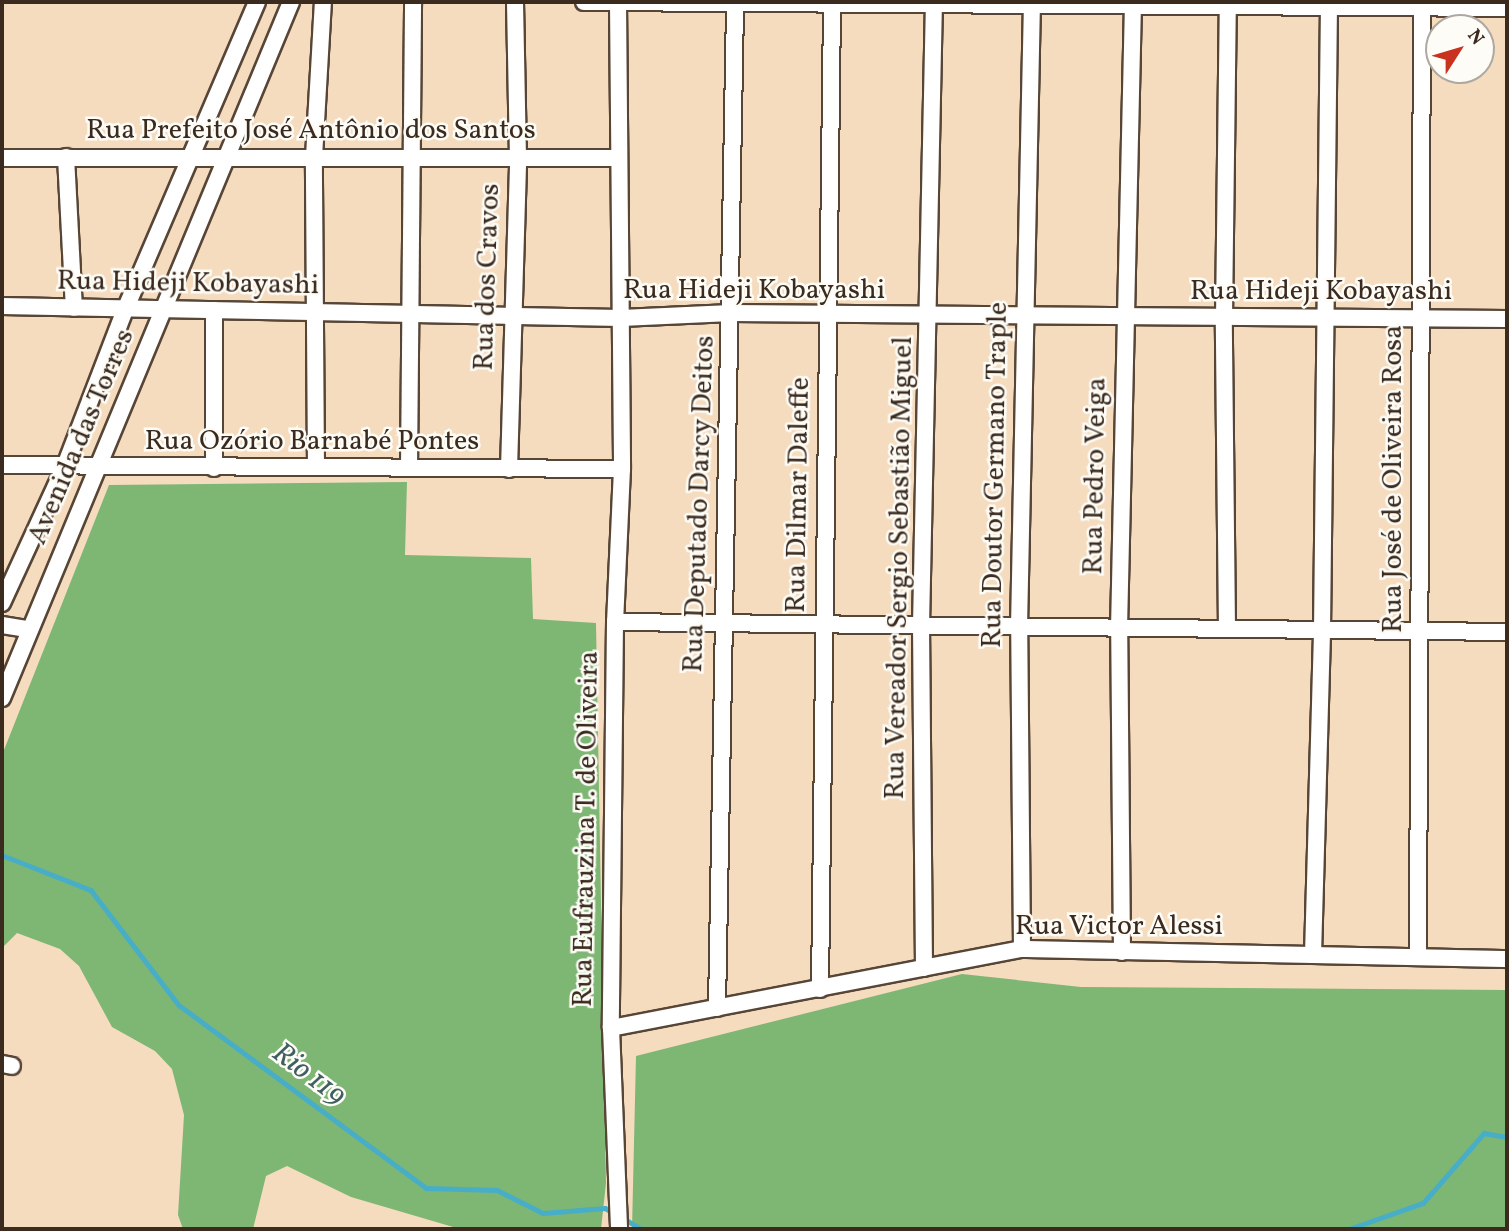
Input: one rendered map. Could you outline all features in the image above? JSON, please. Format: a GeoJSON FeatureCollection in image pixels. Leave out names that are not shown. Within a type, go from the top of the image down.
{"type":"FeatureCollection","features":[{"type":"Feature","properties":{"kind":"street","name":"Avenida das Torres"},"geometry":{"type":"LineString","coordinates":[[2,603],[65,466],[125,310],[257,2]]}},
{"type":"Feature","properties":{"kind":"street","name":"Avenida das Torres"},"geometry":{"type":"LineString","coordinates":[[2,698],[28,629],[165,309],[291,2]]}},
{"type":"Feature","properties":{"kind":"street"},"geometry":{"type":"LineString","coordinates":[[316,467],[313,157],[323,2]]}},
{"type":"Feature","properties":{"kind":"street"},"geometry":{"type":"LineString","coordinates":[[410,468],[414,315],[413,2]]}},
{"type":"Feature","properties":{"kind":"street","name":"Rua dos Cravos"},"geometry":{"type":"LineString","coordinates":[[509,469],[518,158],[515,2]]}},
{"type":"Feature","properties":{"kind":"street"},"geometry":{"type":"LineString","coordinates":[[584,2],[1422,4],[1507,8]]}},
{"type":"Feature","properties":{"kind":"street","name":"Rua Eufrauzina T. de Oliveira"},"geometry":{"type":"LineString","coordinates":[[618,2],[622,469],[615,622],[611,1028],[619,1229]]}},
{"type":"Feature","properties":{"kind":"street","name":"Rua Deputado Darcy Deitos"},"geometry":{"type":"LineString","coordinates":[[717,1008],[721,626],[732,313],[735,2]]}},
{"type":"Feature","properties":{"kind":"street","name":"Rua Dilmar Daleffe"},"geometry":{"type":"LineString","coordinates":[[820,989],[832,3]]}},
{"type":"Feature","properties":{"kind":"street","name":"Rua Vereador Sergio Sebastião Miguel"},"geometry":{"type":"LineString","coordinates":[[923,968],[921,626],[930,318],[934,3]]}},
{"type":"Feature","properties":{"kind":"street","name":"Rua Doutor Germano Traple"},"geometry":{"type":"LineString","coordinates":[[1022,949],[1019,626],[1032,3]]}},
{"type":"Feature","properties":{"kind":"street","name":"Rua Pedro Veiga"},"geometry":{"type":"LineString","coordinates":[[1122,952],[1119,629],[1133,4]]}},
{"type":"Feature","properties":{"kind":"street"},"geometry":{"type":"LineString","coordinates":[[1227,629],[1224,318],[1228,4]]}},
{"type":"Feature","properties":{"kind":"street","name":"Rua José de Oliveira Rosa"},"geometry":{"type":"LineString","coordinates":[[1418,955],[1422,631],[1419,318],[1422,4]]}},
{"type":"Feature","properties":{"kind":"street"},"geometry":{"type":"LineString","coordinates":[[1312,956],[1322,630],[1322,319],[1329,5]]}},
{"type":"Feature","properties":{"kind":"street","name":"Rua Prefeito José Antônio dos Santos"},"geometry":{"type":"LineString","coordinates":[[2,158],[191,156],[620,159]]}},
{"type":"Feature","properties":{"kind":"street"},"geometry":{"type":"LineString","coordinates":[[66,157],[74,308]]}},
{"type":"Feature","properties":{"kind":"street","name":"Rua Hideji Kobayashi"},"geometry":{"type":"LineString","coordinates":[[2,306],[621,318],[732,313],[930,318],[1126,316],[1507,319]]}},
{"type":"Feature","properties":{"kind":"street"},"geometry":{"type":"LineString","coordinates":[[214,310],[214,468]]}},
{"type":"Feature","properties":{"kind":"street","name":"Rua Ozório Barnabé Pontes"},"geometry":{"type":"LineString","coordinates":[[2,465],[97,468],[622,469]]}},
{"type":"Feature","properties":{"kind":"street"},"geometry":{"type":"LineString","coordinates":[[615,622],[721,626],[1019,626],[1507,632]]}},
{"type":"Feature","properties":{"kind":"street"},"geometry":{"type":"LineString","coordinates":[[2,625],[28,629]]}},
{"type":"Feature","properties":{"kind":"street","name":"Rua Victor Alessi"},"geometry":{"type":"LineString","coordinates":[[611,1028],[1022,949],[1312,956],[1418,955],[1507,959]]}},
{"type":"Feature","properties":{"kind":"green space"},"geometry":{"type":"Polygon","coordinates":[[[407,482],[405,555],[531,558],[533,619],[596,623],[606,1183],[601,1229],[460,1229],[351,1197],[287,1166],[266,1176],[253,1229],[183,1229],[178,1215],[184,1115],[172,1069],[155,1051],[112,1027],[79,966],[60,949],[17,933],[2,948],[2,755],[109,485],[407,482]]]}},
{"type":"Feature","properties":{"kind":"green space"},"geometry":{"type":"Polygon","coordinates":[[[962,974],[1081,987],[1507,990],[1507,1229],[632,1229],[636,1056],[962,974]]]}},
{"type":"Feature","properties":{"kind":"waterway","name":"Rio 119"},"geometry":{"type":"LineString","coordinates":[[2,855],[91,890],[179,1005],[426,1188],[497,1190],[543,1213],[605,1208],[615,1214]]}},
{"type":"Feature","properties":{"kind":"waterway","name":"Rio 119"},"geometry":{"type":"LineString","coordinates":[[1349,1229],[1423,1203],[1484,1133],[1507,1137]]}},
{"type":"Feature","properties":{"kind":"waterway","name":"Rio 119"},"geometry":{"type":"LineString","coordinates":[[623,1218],[641,1229]]}}]}
